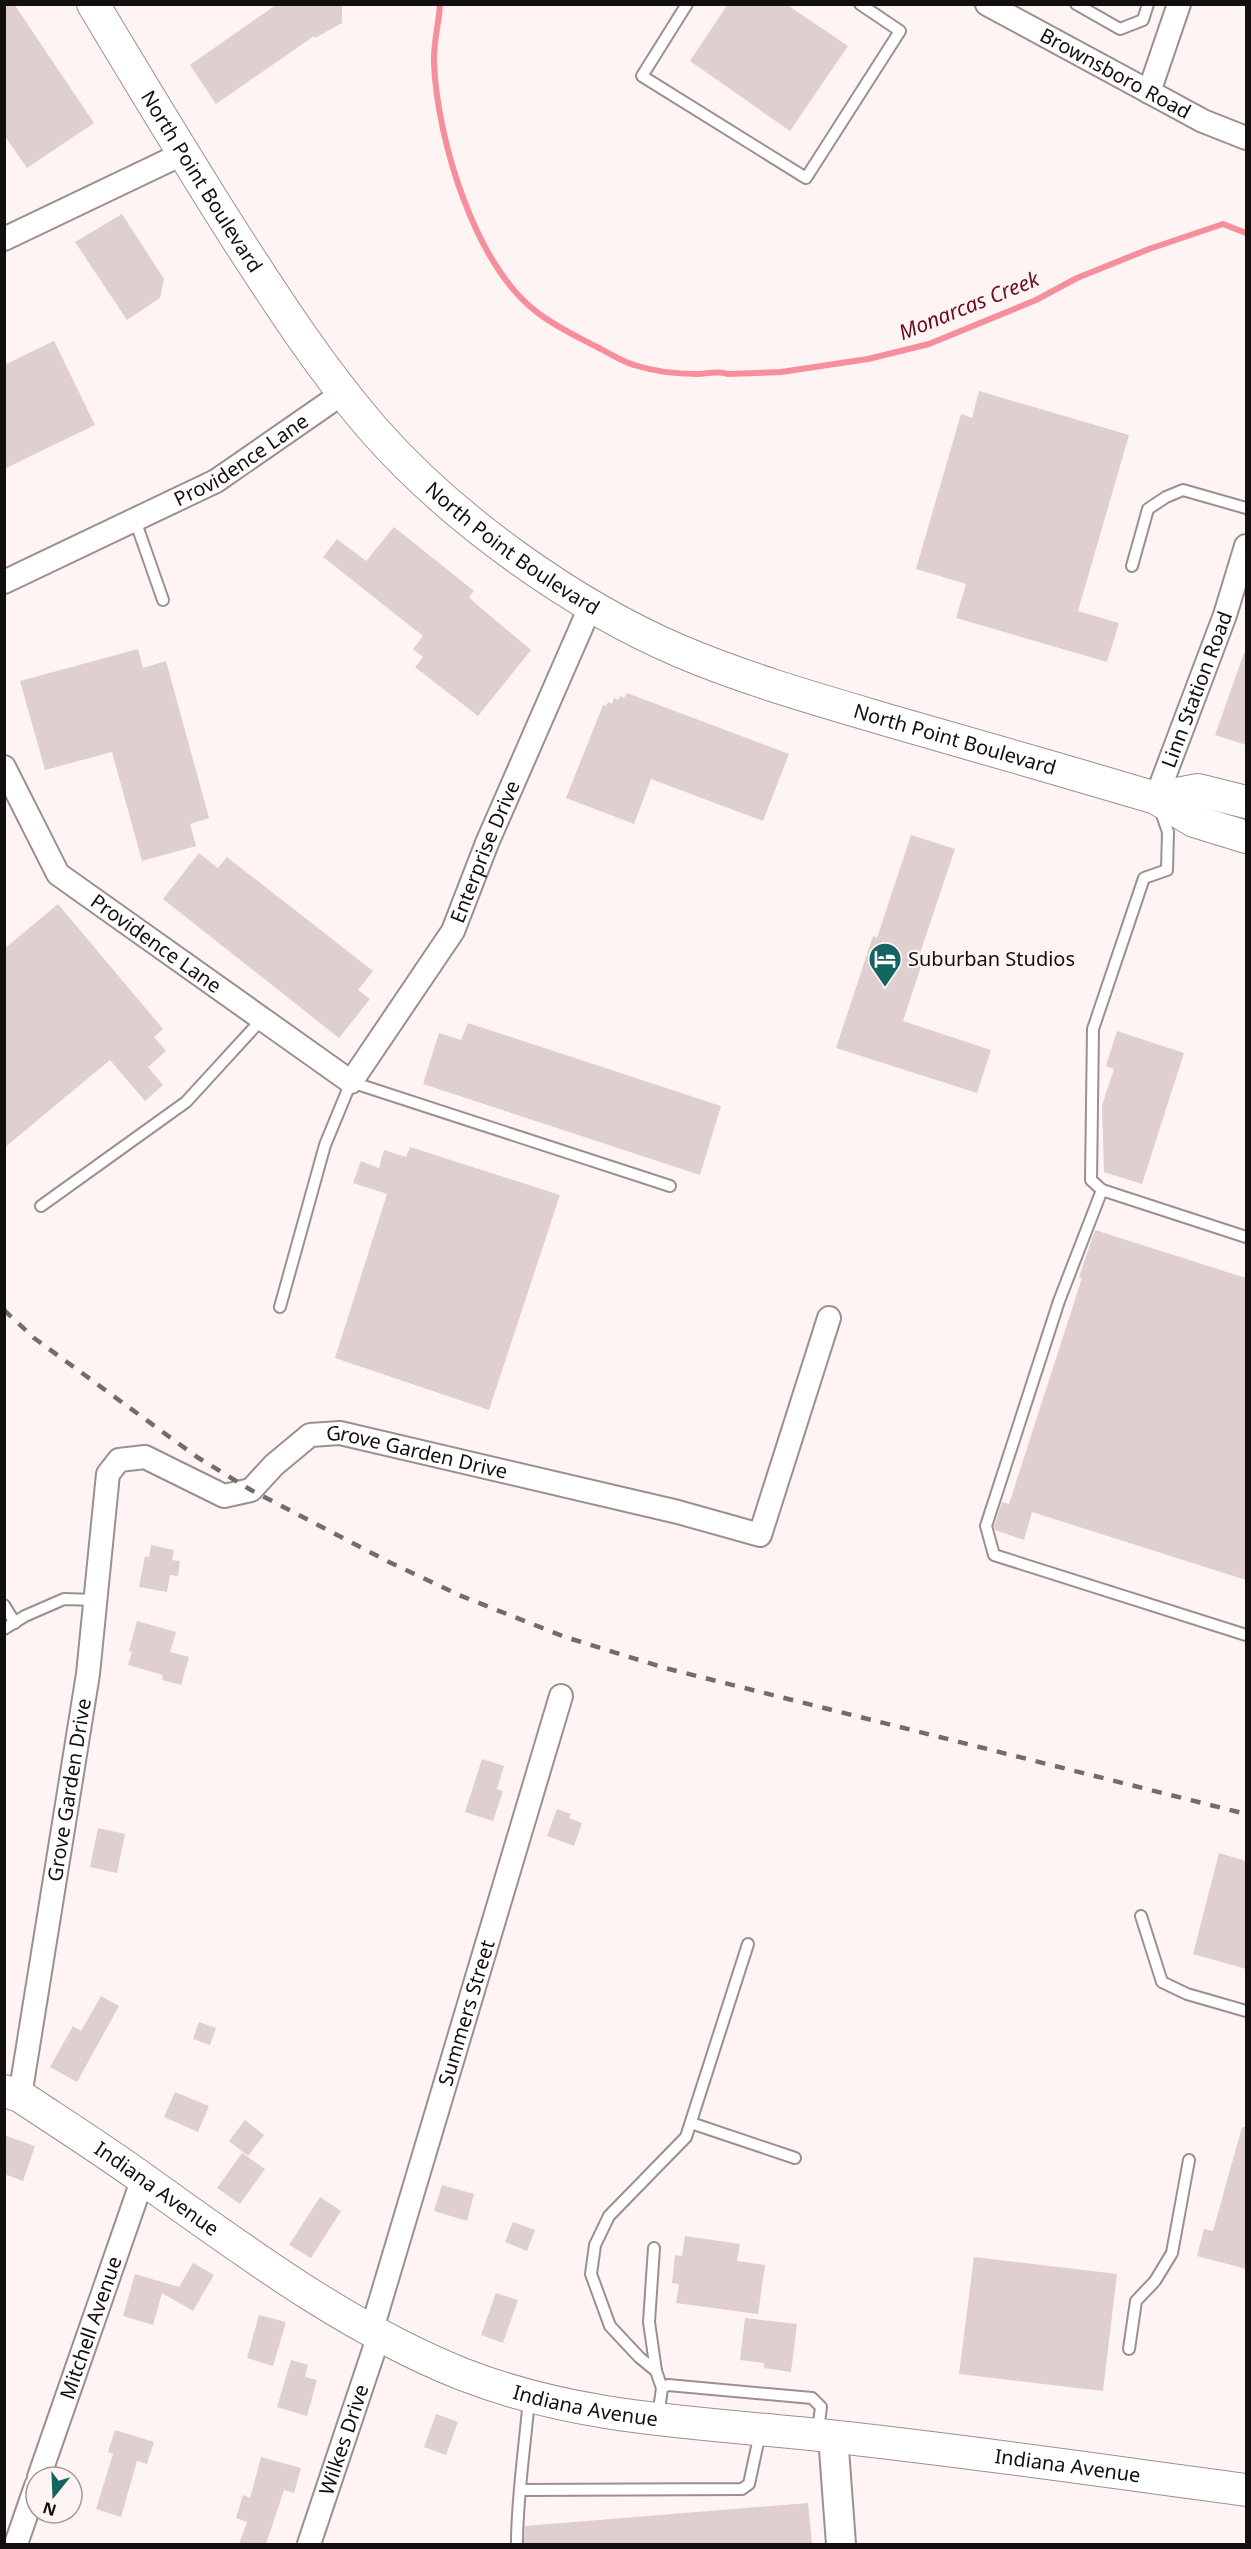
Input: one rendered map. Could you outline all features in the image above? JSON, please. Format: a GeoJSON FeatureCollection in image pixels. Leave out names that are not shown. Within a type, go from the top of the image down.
{"type":"FeatureCollection","features":[{"type":"Feature","properties":{"kind":"main road","name":"North Point Boulevard"},"geometry":{"type":"LineString","coordinates":[[93,4],[182,154],[294,328],[343,393],[416,473],[448,502],[544,575],[591,605],[681,651],[762,682],[1156,798],[1194,821],[1246,837]]}},
{"type":"Feature","properties":{"kind":"main road","name":"North Point Boulevard"},"geometry":{"type":"LineString","coordinates":[[1156,798],[1198,790],[1246,802]]}},
{"type":"Feature","properties":{"kind":"main road","name":"Indiana Avenue"},"geometry":{"type":"LineString","coordinates":[[12,2093],[143,2178],[238,2248],[375,2332],[460,2373],[529,2397],[554,2404],[658,2421],[825,2436],[1246,2490]]}},
{"type":"Feature","properties":{"kind":"street","name":"Brownsboro Road"},"geometry":{"type":"LineString","coordinates":[[987,4],[1203,121],[1246,138]]}},
{"type":"Feature","properties":{"kind":"street"},"geometry":{"type":"LineString","coordinates":[[1149,92],[1179,4]]}},
{"type":"Feature","properties":{"kind":"street"},"geometry":{"type":"LineString","coordinates":[[6,234],[182,154]]}},
{"type":"Feature","properties":{"kind":"street","name":"Providence Lane"},"geometry":{"type":"LineString","coordinates":[[4,582],[216,481],[343,393]]}},
{"type":"Feature","properties":{"kind":"street","name":"Linn Station Road"},"geometry":{"type":"LineString","coordinates":[[1156,798],[1224,615],[1246,546]]}},
{"type":"Feature","properties":{"kind":"street","name":"Enterprise Drive"},"geometry":{"type":"LineString","coordinates":[[351,1082],[453,932],[487,843],[591,605]]}},
{"type":"Feature","properties":{"kind":"street","name":"Providence Lane"},"geometry":{"type":"LineString","coordinates":[[4,767],[58,874],[351,1082]]}},
{"type":"Feature","properties":{"kind":"street","name":"Grove Garden Drive"},"geometry":{"type":"LineString","coordinates":[[12,2093],[88,1674],[108,1474],[119,1460],[145,1457],[224,1496],[251,1490],[274,1465],[310,1436],[340,1433],[678,1512],[760,1535],[829,1318]]}},
{"type":"Feature","properties":{"kind":"street","name":"Summers Street"},"geometry":{"type":"LineString","coordinates":[[375,2332],[561,1696]]}},
{"type":"Feature","properties":{"kind":"street","name":"Mitchell Avenue"},"geometry":{"type":"LineString","coordinates":[[43,2465],[143,2178]]}},
{"type":"Feature","properties":{"kind":"street","name":"Wilkes Drive"},"geometry":{"type":"LineString","coordinates":[[309,2544],[375,2332]]}},
{"type":"Feature","properties":{"kind":"street"},"geometry":{"type":"LineString","coordinates":[[825,2436],[841,2544]]}},
{"type":"Feature","properties":{"kind":"street"},"geometry":{"type":"LineString","coordinates":[[16,2544],[24,2521]]}},
{"type":"Feature","properties":{"kind":"lane"},"geometry":{"type":"LineString","coordinates":[[687,4],[642,76],[806,178],[900,31],[865,6]]}},
{"type":"Feature","properties":{"kind":"lane"},"geometry":{"type":"LineString","coordinates":[[1076,4],[1120,29],[1143,20],[1148,4]]}},
{"type":"Feature","properties":{"kind":"lane"},"geometry":{"type":"LineString","coordinates":[[1132,566],[1148,509],[1166,497],[1183,490],[1246,508]]}},
{"type":"Feature","properties":{"kind":"lane"},"geometry":{"type":"LineString","coordinates":[[135,520],[163,600]]}},
{"type":"Feature","properties":{"kind":"lane"},"geometry":{"type":"LineString","coordinates":[[1156,798],[1168,832],[1167,870],[1144,878],[1093,1029],[1091,1180],[1102,1190],[1246,1237]]}},
{"type":"Feature","properties":{"kind":"lane"},"geometry":{"type":"LineString","coordinates":[[41,1206],[186,1102],[262,1019]]}},
{"type":"Feature","properties":{"kind":"lane"},"geometry":{"type":"LineString","coordinates":[[280,1307],[325,1145],[351,1082],[670,1186]]}},
{"type":"Feature","properties":{"kind":"lane"},"geometry":{"type":"LineString","coordinates":[[1102,1190],[1059,1301],[986,1526],[994,1555],[1246,1635]]}},
{"type":"Feature","properties":{"kind":"lane"},"geometry":{"type":"LineString","coordinates":[[4,1629],[64,1599],[96,1600]]}},
{"type":"Feature","properties":{"kind":"lane"},"geometry":{"type":"LineString","coordinates":[[4,1605],[15,1623]]}},
{"type":"Feature","properties":{"kind":"lane"},"geometry":{"type":"LineString","coordinates":[[1140,1916],[1162,1982],[1187,1994],[1246,2011]]}},
{"type":"Feature","properties":{"kind":"lane"},"geometry":{"type":"LineString","coordinates":[[657,2371],[639,2358],[610,2326],[591,2274],[595,2245],[609,2216],[686,2137],[748,1944]]}},
{"type":"Feature","properties":{"kind":"lane"},"geometry":{"type":"LineString","coordinates":[[691,2122],[795,2158]]}},
{"type":"Feature","properties":{"kind":"lane"},"geometry":{"type":"LineString","coordinates":[[1129,2349],[1136,2301],[1155,2281],[1172,2253],[1189,2160]]}},
{"type":"Feature","properties":{"kind":"lane"},"geometry":{"type":"LineString","coordinates":[[654,2248],[649,2322],[662,2388],[658,2421]]}},
{"type":"Feature","properties":{"kind":"lane"},"geometry":{"type":"LineString","coordinates":[[662,2388],[668,2385],[812,2398],[821,2407],[825,2436]]}},
{"type":"Feature","properties":{"kind":"lane"},"geometry":{"type":"LineString","coordinates":[[517,2544],[517,2509],[521,2490],[529,2397]]}},
{"type":"Feature","properties":{"kind":"lane"},"geometry":{"type":"LineString","coordinates":[[521,2490],[742,2489],[748,2484],[752,2473],[761,2430]]}},
{"type":"Feature","properties":{"kind":"building"},"geometry":{"type":"Polygon","coordinates":[[[4,4],[14,4],[94,123],[27,168],[4,135],[4,4]]]}},
{"type":"Feature","properties":{"kind":"building"},"geometry":{"type":"Polygon","coordinates":[[[277,4],[342,4],[342,23],[315,38],[314,36],[216,104],[190,65],[277,4]]]}},
{"type":"Feature","properties":{"kind":"building"},"geometry":{"type":"Polygon","coordinates":[[[728,4],[786,4],[848,46],[790,131],[690,61],[728,4]]]}},
{"type":"Feature","properties":{"kind":"building"},"geometry":{"type":"Polygon","coordinates":[[[122,214],[164,279],[160,298],[127,320],[75,242],[122,214]]]}},
{"type":"Feature","properties":{"kind":"building"},"geometry":{"type":"Polygon","coordinates":[[[54,341],[95,425],[4,469],[4,365],[54,341]]]}},
{"type":"Feature","properties":{"kind":"building"},"geometry":{"type":"Polygon","coordinates":[[[979,391],[1129,435],[1078,611],[1119,623],[1107,662],[956,618],[966,584],[916,569],[961,414],[972,418],[979,391]]]}},
{"type":"Feature","properties":{"kind":"building"},"geometry":{"type":"Polygon","coordinates":[[[394,527],[474,591],[469,597],[531,650],[478,716],[415,667],[423,657],[413,649],[423,636],[323,557],[337,539],[366,561],[394,527]]]}},
{"type":"Feature","properties":{"kind":"building"},"geometry":{"type":"Polygon","coordinates":[[[138,649],[143,668],[166,661],[209,818],[190,824],[196,846],[142,861],[112,752],[45,770],[20,681],[138,649]]]}},
{"type":"Feature","properties":{"kind":"building"},"geometry":{"type":"Polygon","coordinates":[[[1244,653],[1246,654],[1246,745],[1215,735],[1244,653]]]}},
{"type":"Feature","properties":{"kind":"building"},"geometry":{"type":"Polygon","coordinates":[[[627,693],[789,754],[763,821],[651,779],[634,824],[566,798],[603,705],[606,706],[608,702],[612,704],[614,698],[618,700],[620,696],[624,698],[627,693]]]}},
{"type":"Feature","properties":{"kind":"building","name":"Suburban Studios"},"geometry":{"type":"Polygon","coordinates":[[[911,835],[955,849],[920,953],[925,954],[903,1021],[991,1050],[977,1093],[836,1048],[873,936],[877,938],[911,835]]]}},
{"type":"Feature","properties":{"kind":"building"},"geometry":{"type":"Polygon","coordinates":[[[199,853],[218,868],[227,857],[373,971],[358,990],[370,999],[339,1038],[163,899],[199,853]]]}},
{"type":"Feature","properties":{"kind":"building"},"geometry":{"type":"Polygon","coordinates":[[[58,904],[163,1029],[154,1037],[166,1051],[148,1067],[163,1085],[145,1101],[110,1060],[4,1148],[4,949],[58,904]]]}},
{"type":"Feature","properties":{"kind":"building"},"geometry":{"type":"Polygon","coordinates":[[[468,1023],[721,1106],[700,1175],[423,1084],[439,1033],[461,1040],[468,1023]]]}},
{"type":"Feature","properties":{"kind":"building"},"geometry":{"type":"Polygon","coordinates":[[[1117,1031],[1184,1053],[1142,1184],[1104,1172],[1102,1105],[1114,1069],[1106,1066],[1117,1031]]]}},
{"type":"Feature","properties":{"kind":"building"},"geometry":{"type":"Polygon","coordinates":[[[410,1147],[560,1195],[489,1410],[335,1358],[387,1194],[353,1183],[361,1161],[379,1168],[384,1150],[406,1157],[410,1147]]]}},
{"type":"Feature","properties":{"kind":"building"},"geometry":{"type":"Polygon","coordinates":[[[1095,1230],[1246,1278],[1246,1580],[1032,1512],[1024,1540],[995,1530],[994,1526],[1002,1502],[1009,1504],[1082,1278],[1079,1277],[1095,1230]]]}},
{"type":"Feature","properties":{"kind":"building"},"geometry":{"type":"Polygon","coordinates":[[[151,1545],[174,1550],[172,1560],[180,1561],[178,1576],[170,1575],[167,1592],[139,1587],[145,1556],[149,1557],[151,1545]]]}},
{"type":"Feature","properties":{"kind":"building"},"geometry":{"type":"Polygon","coordinates":[[[137,1621],[176,1632],[170,1652],[189,1657],[181,1685],[162,1680],[163,1675],[128,1665],[132,1652],[129,1651],[137,1621]]]}},
{"type":"Feature","properties":{"kind":"building"},"geometry":{"type":"Polygon","coordinates":[[[482,1759],[504,1766],[497,1789],[503,1791],[493,1821],[465,1812],[482,1759]]]}},
{"type":"Feature","properties":{"kind":"building"},"geometry":{"type":"Polygon","coordinates":[[[557,1809],[571,1814],[569,1818],[582,1823],[574,1846],[547,1836],[557,1809]]]}},
{"type":"Feature","properties":{"kind":"building"},"geometry":{"type":"Polygon","coordinates":[[[98,1828],[125,1834],[117,1873],[90,1867],[98,1828]]]}},
{"type":"Feature","properties":{"kind":"building"},"geometry":{"type":"Polygon","coordinates":[[[1219,1853],[1246,1861],[1246,1969],[1193,1954],[1219,1853]]]}},
{"type":"Feature","properties":{"kind":"building"},"geometry":{"type":"Polygon","coordinates":[[[101,1996],[119,2006],[77,2082],[50,2067],[73,2026],[81,2031],[101,1996]]]}},
{"type":"Feature","properties":{"kind":"building"},"geometry":{"type":"Polygon","coordinates":[[[199,2022],[216,2028],[210,2045],[193,2039],[199,2022]]]}},
{"type":"Feature","properties":{"kind":"building"},"geometry":{"type":"Polygon","coordinates":[[[175,2092],[209,2106],[198,2132],[164,2117],[175,2092]]]}},
{"type":"Feature","properties":{"kind":"building"},"geometry":{"type":"Polygon","coordinates":[[[245,2120],[264,2135],[248,2156],[229,2141],[245,2120]]]}},
{"type":"Feature","properties":{"kind":"building"},"geometry":{"type":"Polygon","coordinates":[[[1242,2127],[1246,2127],[1246,2269],[1197,2256],[1204,2229],[1213,2231],[1242,2127]]]}},
{"type":"Feature","properties":{"kind":"building"},"geometry":{"type":"Polygon","coordinates":[[[4,2135],[35,2146],[23,2181],[4,2174],[4,2135]]]}},
{"type":"Feature","properties":{"kind":"building"},"geometry":{"type":"Polygon","coordinates":[[[242,2153],[265,2169],[240,2204],[217,2188],[242,2153]]]}},
{"type":"Feature","properties":{"kind":"building"},"geometry":{"type":"Polygon","coordinates":[[[442,2185],[474,2194],[467,2221],[434,2211],[442,2185]]]}},
{"type":"Feature","properties":{"kind":"building"},"geometry":{"type":"Polygon","coordinates":[[[320,2197],[341,2211],[311,2258],[289,2245],[320,2197]]]}},
{"type":"Feature","properties":{"kind":"building"},"geometry":{"type":"Polygon","coordinates":[[[513,2222],[535,2230],[527,2251],[505,2242],[513,2222]]]}},
{"type":"Feature","properties":{"kind":"building"},"geometry":{"type":"Polygon","coordinates":[[[685,2236],[740,2244],[737,2261],[765,2265],[758,2314],[676,2303],[679,2284],[672,2283],[675,2255],[682,2256],[685,2236]]]}},
{"type":"Feature","properties":{"kind":"building"},"geometry":{"type":"Polygon","coordinates":[[[974,2257],[1117,2274],[1103,2391],[959,2374],[974,2257]]]}},
{"type":"Feature","properties":{"kind":"building"},"geometry":{"type":"Polygon","coordinates":[[[193,2263],[214,2275],[193,2311],[162,2293],[153,2325],[123,2316],[135,2274],[179,2287],[193,2263]]]}},
{"type":"Feature","properties":{"kind":"building"},"geometry":{"type":"Polygon","coordinates":[[[496,2293],[518,2300],[503,2343],[481,2335],[496,2293]]]}},
{"type":"Feature","properties":{"kind":"building"},"geometry":{"type":"Polygon","coordinates":[[[259,2315],[286,2322],[273,2366],[247,2358],[259,2315]]]}},
{"type":"Feature","properties":{"kind":"building"},"geometry":{"type":"Polygon","coordinates":[[[745,2318],[797,2324],[791,2372],[764,2368],[764,2363],[740,2360],[745,2318]]]}},
{"type":"Feature","properties":{"kind":"building"},"geometry":{"type":"Polygon","coordinates":[[[291,2360],[308,2365],[305,2377],[317,2380],[307,2416],[277,2407],[291,2360]]]}},
{"type":"Feature","properties":{"kind":"building"},"geometry":{"type":"Polygon","coordinates":[[[436,2414],[458,2422],[446,2455],[424,2447],[436,2414]]]}},
{"type":"Feature","properties":{"kind":"building"},"geometry":{"type":"Polygon","coordinates":[[[115,2430],[154,2442],[147,2464],[137,2461],[121,2517],[96,2509],[113,2454],[108,2452],[115,2430]]]}},
{"type":"Feature","properties":{"kind":"building"},"geometry":{"type":"Polygon","coordinates":[[[261,2457],[301,2468],[294,2493],[284,2490],[266,2544],[239,2544],[247,2522],[236,2518],[243,2495],[250,2498],[261,2457]]]}},
{"type":"Feature","properties":{"kind":"building"},"geometry":{"type":"Polygon","coordinates":[[[808,2503],[812,2544],[524,2544],[525,2526],[808,2503]]]}},
{"type":"Feature","properties":{"kind":"waterway","name":"Monarcas Creek"},"geometry":{"type":"LineString","coordinates":[[440,4],[434,48],[437,94],[452,163],[463,199],[478,233],[496,265],[516,292],[544,318],[618,358],[641,367],[681,373],[728,374],[781,372],[868,359],[929,344],[1036,300],[1077,278],[1149,249],[1223,224],[1246,233]]}},
{"type":"Feature","properties":{"kind":"railway"},"geometry":{"type":"LineString","coordinates":[[4,1310],[34,1338],[197,1457],[251,1490],[389,1562],[459,1595],[565,1637],[665,1668],[1246,1814]]}},
{"type":"Feature","properties":{"kind":"place","name":"Suburban Studios"},"geometry":{"type":"Point","coordinates":[885,988]}}]}
